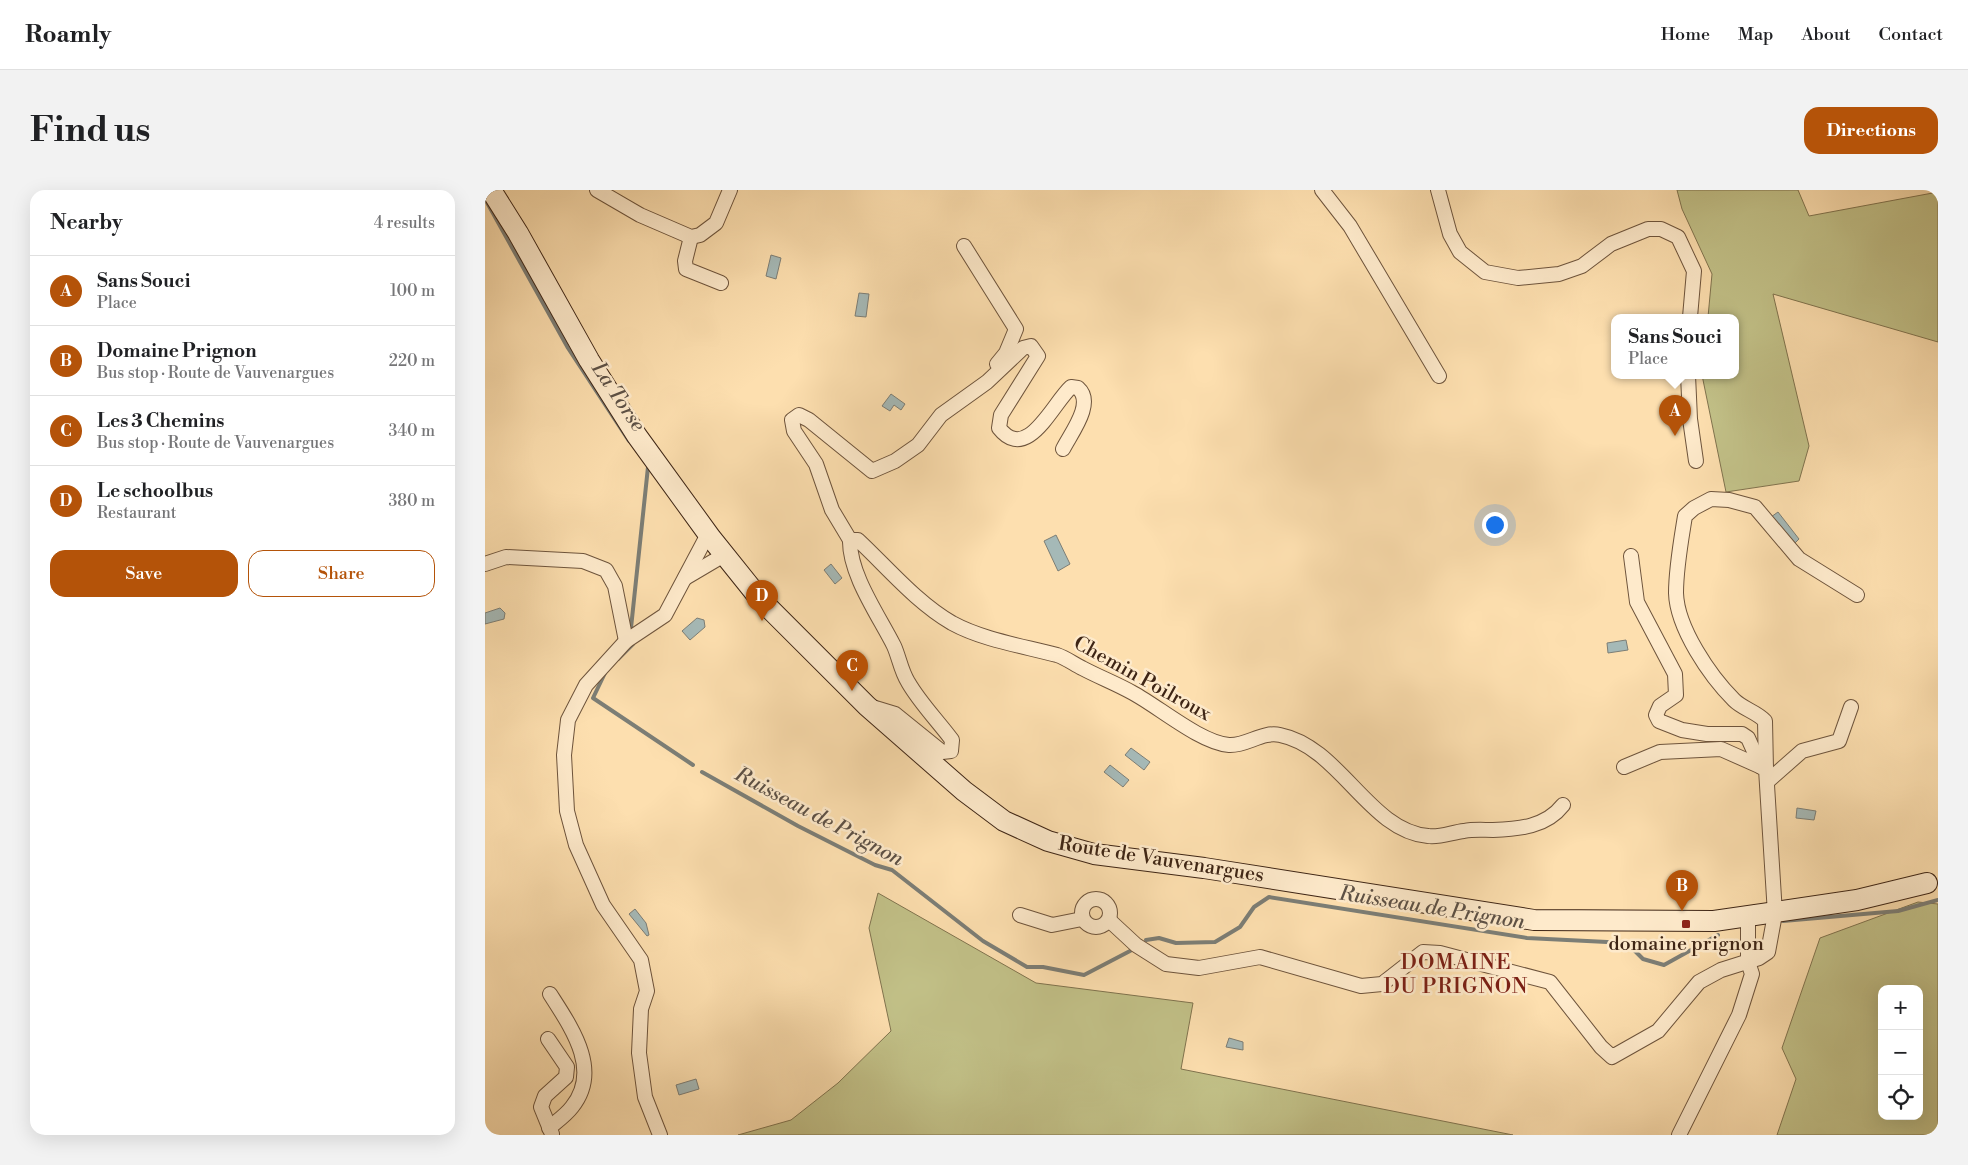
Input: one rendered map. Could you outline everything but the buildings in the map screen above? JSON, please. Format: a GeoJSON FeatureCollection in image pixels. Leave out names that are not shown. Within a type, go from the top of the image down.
{"type":"FeatureCollection","features":[{"type":"Feature","properties":{"kind":"main road"},"geometry":{"type":"LineString","coordinates":[[491,190],[518,232]]}},
{"type":"Feature","properties":{"kind":"main road"},"geometry":{"type":"LineString","coordinates":[[500,190],[518,232]]}},
{"type":"Feature","properties":{"kind":"main road","name":"Route de Vauvenargues"},"geometry":{"type":"LineString","coordinates":[[518,232],[589,360],[637,436],[710,536],[760,599],[867,706],[963,791],[1004,821],[1048,841],[1071,848],[1503,916],[1558,921],[1774,914],[1857,900],[1933,882]]}},
{"type":"Feature","properties":{"kind":"main road","name":"Route de Vauvenargues"},"geometry":{"type":"LineString","coordinates":[[1608,920],[1749,923],[1774,914]]}},
{"type":"Feature","properties":{"kind":"street"},"geometry":{"type":"LineString","coordinates":[[597,190],[640,215],[691,237],[701,235],[716,223],[730,190]]}},
{"type":"Feature","properties":{"kind":"street"},"geometry":{"type":"LineString","coordinates":[[1322,190],[1350,226],[1439,376]]}},
{"type":"Feature","properties":{"kind":"street"},"geometry":{"type":"LineString","coordinates":[[1438,190],[1450,234],[1460,252],[1485,272],[1518,278],[1559,274],[1582,266],[1611,244],[1648,229],[1661,229],[1678,237],[1694,271],[1690,314]]}},
{"type":"Feature","properties":{"kind":"street"},"geometry":{"type":"LineString","coordinates":[[691,237],[685,262],[686,269],[721,283]]}},
{"type":"Feature","properties":{"kind":"street"},"geometry":{"type":"LineString","coordinates":[[963,246],[1017,329],[1006,353],[997,363],[996,372]]}},
{"type":"Feature","properties":{"kind":"street"},"geometry":{"type":"LineString","coordinates":[[867,706],[895,714],[942,752],[951,751],[952,740],[907,681],[894,646],[878,617],[857,571],[850,548],[850,540],[833,510],[816,464],[794,431],[792,420],[799,415],[809,420],[872,471],[895,461],[918,445],[941,415],[961,403],[987,382],[1023,348],[1031,346],[1038,356],[1001,415],[999,428],[1005,435],[1013,439],[1027,438],[1033,434],[1071,387],[1078,388],[1083,392],[1085,400],[1083,410],[1063,449]]}},
{"type":"Feature","properties":{"kind":"street"},"geometry":{"type":"LineString","coordinates":[[1688,379],[1690,419],[1697,461]]}},
{"type":"Feature","properties":{"kind":"street"},"geometry":{"type":"LineString","coordinates":[[1109,920],[1136,945],[1165,964],[1199,968],[1260,957],[1361,986],[1382,984],[1423,952],[1440,953],[1550,982],[1601,1047],[1612,1058],[1658,1031],[1699,982],[1721,970],[1748,962],[1768,952],[1774,914],[1765,772],[1765,721],[1761,716],[1734,700],[1709,670],[1681,618],[1676,594],[1685,516],[1694,508],[1711,500],[1729,500],[1755,507],[1799,559],[1857,595]]}},
{"type":"Feature","properties":{"kind":"street"},"geometry":{"type":"LineString","coordinates":[[660,1135],[645,1097],[639,1053],[641,1009],[647,991],[641,960],[603,905],[576,845],[567,811],[564,756],[568,720],[586,685],[626,641],[665,615],[710,536]]}},
{"type":"Feature","properties":{"kind":"street","name":"Chemin Poilroux"},"geometry":{"type":"LineString","coordinates":[[850,540],[858,540],[926,605],[953,623],[976,633],[1059,656],[1134,694],[1213,741],[1229,745],[1243,743],[1261,736],[1280,735],[1312,747],[1333,764],[1351,786],[1404,828],[1429,837],[1467,830],[1520,828],[1535,825],[1554,816],[1563,805]]}},
{"type":"Feature","properties":{"kind":"street"},"geometry":{"type":"LineString","coordinates":[[685,578],[724,554]]}},
{"type":"Feature","properties":{"kind":"street"},"geometry":{"type":"LineString","coordinates":[[1631,556],[1637,602],[1675,674],[1677,685],[1677,694],[1660,706],[1656,715],[1659,721],[1683,730],[1707,734],[1742,734],[1748,738],[1765,772]]}},
{"type":"Feature","properties":{"kind":"street"},"geometry":{"type":"LineString","coordinates":[[485,564],[506,557],[583,561],[606,570],[615,586],[626,641]]}},
{"type":"Feature","properties":{"kind":"street"},"geometry":{"type":"LineString","coordinates":[[1765,772],[1802,751],[1839,740],[1851,707]]}},
{"type":"Feature","properties":{"kind":"street"},"geometry":{"type":"LineString","coordinates":[[1624,767],[1659,752],[1721,749],[1765,772]]}},
{"type":"Feature","properties":{"kind":"street"},"geometry":{"type":"LineString","coordinates":[[1092,898],[1099,898],[1111,911],[1109,920],[1104,925],[1093,927],[1082,919],[1081,909],[1092,898]]}},
{"type":"Feature","properties":{"kind":"street"},"geometry":{"type":"LineString","coordinates":[[1021,915],[1052,926],[1082,919]]}},
{"type":"Feature","properties":{"kind":"street"},"geometry":{"type":"LineString","coordinates":[[1679,1135],[1739,1015],[1751,974],[1748,962],[1749,923]]}},
{"type":"Feature","properties":{"kind":"street"},"geometry":{"type":"LineString","coordinates":[[548,1039],[567,1067],[567,1077],[545,1096],[541,1107],[550,1132],[572,1107],[585,1083],[583,1055],[569,1024],[550,994]]}},
{"type":"Feature","properties":{"kind":"shaded area"},"geometry":{"type":"Polygon","coordinates":[[[1677,190],[1798,190],[1809,216],[1938,192],[1938,342],[1773,294],[1809,446],[1799,481],[1726,492],[1703,379],[1739,379],[1739,314],[1708,314],[1712,274],[1682,209],[1677,190]]]}},
{"type":"Feature","properties":{"kind":"shaded area"},"geometry":{"type":"Polygon","coordinates":[[[771,255],[781,258],[776,279],[766,276],[771,255]]]}},
{"type":"Feature","properties":{"kind":"shaded area"},"geometry":{"type":"Polygon","coordinates":[[[859,293],[869,294],[866,317],[855,316],[859,293]]]}},
{"type":"Feature","properties":{"kind":"shaded area"},"geometry":{"type":"Polygon","coordinates":[[[891,394],[905,404],[901,410],[894,405],[890,411],[882,406],[891,394]]]}},
{"type":"Feature","properties":{"kind":"shaded area"},"geometry":{"type":"Polygon","coordinates":[[[1778,512],[1799,539],[1792,546],[1771,517],[1778,512]]]}},
{"type":"Feature","properties":{"kind":"shaded area"},"geometry":{"type":"Polygon","coordinates":[[[1056,535],[1070,564],[1058,571],[1044,541],[1056,535]]]}},
{"type":"Feature","properties":{"kind":"shaded area"},"geometry":{"type":"Polygon","coordinates":[[[831,564],[842,578],[835,584],[824,570],[831,564]]]}},
{"type":"Feature","properties":{"kind":"shaded area"},"geometry":{"type":"Polygon","coordinates":[[[500,608],[505,613],[504,619],[485,624],[485,613],[500,608]]]}},
{"type":"Feature","properties":{"kind":"shaded area"},"geometry":{"type":"Polygon","coordinates":[[[697,618],[704,620],[705,627],[690,640],[682,631],[697,618]]]}},
{"type":"Feature","properties":{"kind":"shaded area"},"geometry":{"type":"Polygon","coordinates":[[[1626,640],[1628,650],[1608,653],[1607,643],[1626,640]]]}},
{"type":"Feature","properties":{"kind":"shaded area"},"geometry":{"type":"Polygon","coordinates":[[[1131,748],[1150,762],[1144,770],[1125,755],[1131,748]]]}},
{"type":"Feature","properties":{"kind":"shaded area"},"geometry":{"type":"Polygon","coordinates":[[[1110,765],[1129,780],[1123,787],[1104,772],[1110,765]]]}},
{"type":"Feature","properties":{"kind":"shaded area"},"geometry":{"type":"Polygon","coordinates":[[[1797,808],[1816,811],[1814,820],[1796,818],[1797,808]]]}},
{"type":"Feature","properties":{"kind":"shaded area"},"geometry":{"type":"Polygon","coordinates":[[[878,893],[1036,983],[1193,1003],[1181,1069],[1513,1135],[738,1135],[791,1120],[838,1083],[891,1031],[869,928],[878,893]]]}},
{"type":"Feature","properties":{"kind":"shaded area"},"geometry":{"type":"Polygon","coordinates":[[[1918,902],[1938,904],[1938,1135],[1777,1135],[1796,1079],[1782,1048],[1820,938],[1918,902]]]}},
{"type":"Feature","properties":{"kind":"shaded area"},"geometry":{"type":"Polygon","coordinates":[[[635,909],[646,923],[649,935],[647,936],[629,914],[635,909]]]}},
{"type":"Feature","properties":{"kind":"shaded area"},"geometry":{"type":"Polygon","coordinates":[[[1229,1038],[1243,1042],[1243,1050],[1226,1047],[1229,1038]]]}},
{"type":"Feature","properties":{"kind":"shaded area"},"geometry":{"type":"Polygon","coordinates":[[[696,1079],[699,1089],[679,1095],[676,1085],[696,1079]]]}},
{"type":"Feature","properties":{"kind":"waterway","name":"La Torse"},"geometry":{"type":"LineString","coordinates":[[485,199],[568,348],[629,441]]}},
{"type":"Feature","properties":{"kind":"waterway","name":"La Torse"},"geometry":{"type":"LineString","coordinates":[[631,628],[648,467]]}},
{"type":"Feature","properties":{"kind":"waterway","name":"Ruisseau de Prignon"},"geometry":{"type":"LineString","coordinates":[[618,659],[633,644]]}},
{"type":"Feature","properties":{"kind":"waterway","name":"Ruisseau de Prignon"},"geometry":{"type":"LineString","coordinates":[[605,673],[593,698],[693,765]]}},
{"type":"Feature","properties":{"kind":"waterway","name":"Ruisseau de Prignon"},"geometry":{"type":"LineString","coordinates":[[702,772],[798,826],[875,865],[892,870],[983,941],[1027,967],[1043,967],[1084,975],[1130,951]]}},
{"type":"Feature","properties":{"kind":"waterway","name":"Ruisseau de Prignon"},"geometry":{"type":"LineString","coordinates":[[1146,940],[1159,938],[1176,943],[1215,942],[1240,927],[1254,907],[1269,897],[1527,938],[1627,943],[1643,959],[1664,965],[1718,935]]}},
{"type":"Feature","properties":{"kind":"waterway","name":"Ruisseau de Prignon"},"geometry":{"type":"LineString","coordinates":[[1783,921],[1898,911],[1938,900]]}},
{"type":"Feature","properties":{"kind":"place","name":"Sans Souci"},"geometry":{"type":"Point","coordinates":[1675,436]}},
{"type":"Feature","properties":{"kind":"place","name":"Le schoolbus"},"geometry":{"type":"Point","coordinates":[762,621]}},
{"type":"Feature","properties":{"kind":"place","name":"Les 3 Chemins"},"geometry":{"type":"Point","coordinates":[852,691]}},
{"type":"Feature","properties":{"kind":"place","name":"Domaine Prignon"},"geometry":{"type":"Point","coordinates":[1682,911]}},
{"type":"Feature","properties":{"kind":"place","name":"domaine prignon"},"geometry":{"type":"Point","coordinates":[1686,924]}},
{"type":"Feature","properties":{"kind":"district","name":"DOMAINE DU PRIGNON"},"geometry":{"type":"Point","coordinates":[1456,975]}}]}
